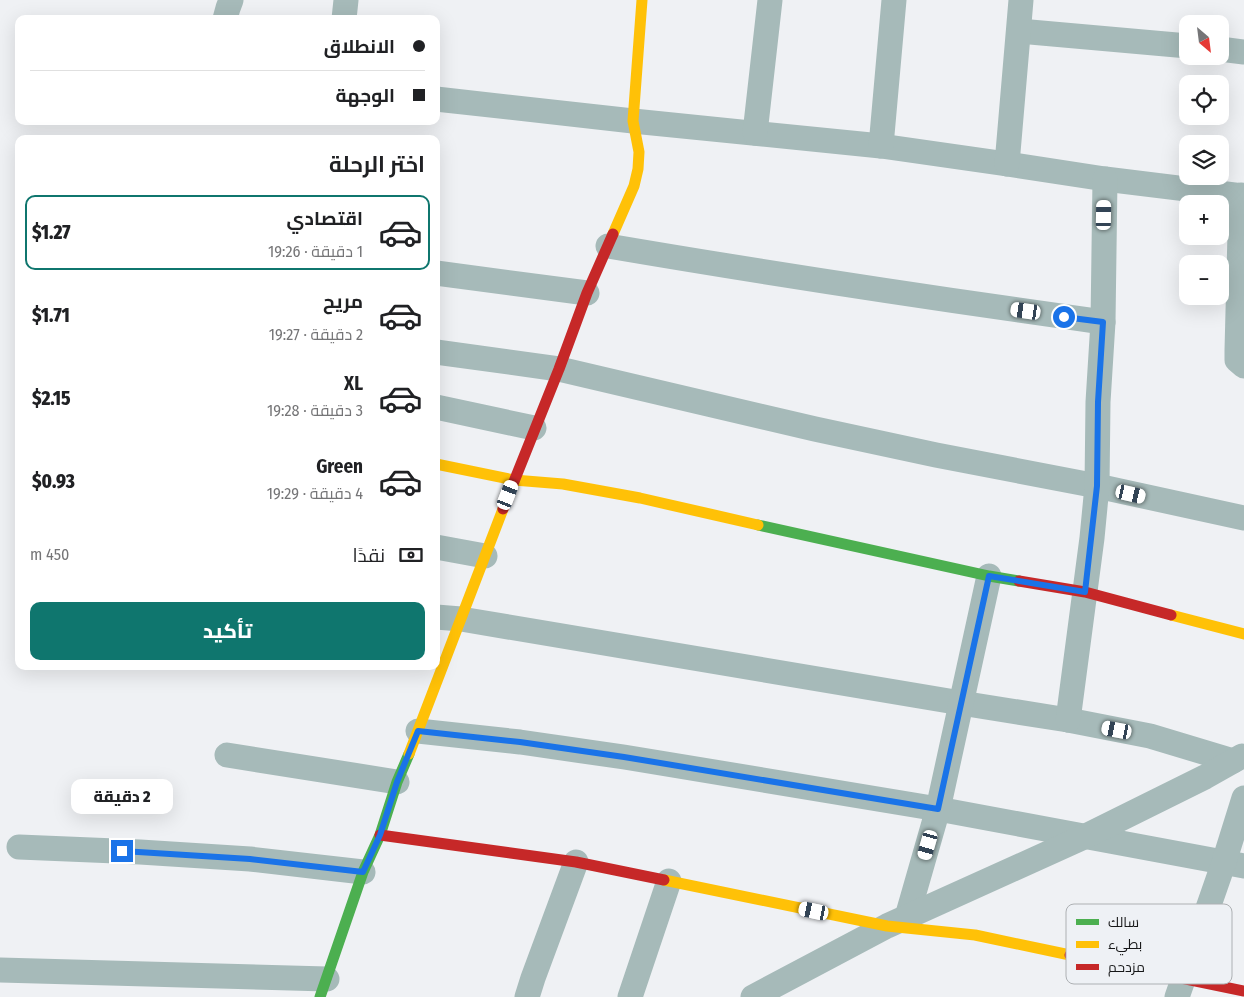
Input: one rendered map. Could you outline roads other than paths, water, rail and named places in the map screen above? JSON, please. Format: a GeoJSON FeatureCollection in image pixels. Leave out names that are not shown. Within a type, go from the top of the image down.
{"type":"FeatureCollection","features":[{"type":"Feature","properties":{"kind":"street"},"geometry":{"type":"LineString","coordinates":[[226,15],[231,0]]}},
{"type":"Feature","properties":{"kind":"street"},"geometry":{"type":"LineString","coordinates":[[344,15],[346,0]]}},
{"type":"Feature","properties":{"kind":"street"},"geometry":{"type":"LineString","coordinates":[[0,970],[324,988],[363,872],[380,835],[397,782],[587,293],[634,186],[639,152],[633,121],[642,0]]}},
{"type":"Feature","properties":{"kind":"street"},"geometry":{"type":"LineString","coordinates":[[755,133],[770,0]]}},
{"type":"Feature","properties":{"kind":"street"},"geometry":{"type":"LineString","coordinates":[[881,146],[894,0]]}},
{"type":"Feature","properties":{"kind":"street"},"geometry":{"type":"LineString","coordinates":[[1008,164],[1022,0]]}},
{"type":"Feature","properties":{"kind":"street"},"geometry":{"type":"LineString","coordinates":[[1019,31],[1179,45]]}},
{"type":"Feature","properties":{"kind":"street"},"geometry":{"type":"LineString","coordinates":[[1229,51],[1244,52]]}},
{"type":"Feature","properties":{"kind":"street"},"geometry":{"type":"LineString","coordinates":[[440,98],[633,121],[881,146],[1105,179],[1243,195],[1237,360],[1244,366]]}},
{"type":"Feature","properties":{"kind":"street"},"geometry":{"type":"LineString","coordinates":[[1068,720],[1097,486],[1098,402],[1103,322],[1105,179]]}},
{"type":"Feature","properties":{"kind":"street"},"geometry":{"type":"LineString","coordinates":[[608,246],[861,287],[1103,322]]}},
{"type":"Feature","properties":{"kind":"street"},"geometry":{"type":"LineString","coordinates":[[440,274],[587,293]]}},
{"type":"Feature","properties":{"kind":"street"},"geometry":{"type":"LineString","coordinates":[[440,353],[559,369],[816,429],[1244,518]]}},
{"type":"Feature","properties":{"kind":"street"},"geometry":{"type":"LineString","coordinates":[[440,408],[534,428]]}},
{"type":"Feature","properties":{"kind":"street"},"geometry":{"type":"LineString","coordinates":[[440,465],[514,480],[563,484],[640,498],[989,576],[1085,592],[1244,634]]}},
{"type":"Feature","properties":{"kind":"street"},"geometry":{"type":"LineString","coordinates":[[440,548],[485,556]]}},
{"type":"Feature","properties":{"kind":"street"},"geometry":{"type":"LineString","coordinates":[[897,921],[938,809],[989,576]]}},
{"type":"Feature","properties":{"kind":"street"},"geometry":{"type":"LineString","coordinates":[[440,617],[461,619],[1068,720],[1150,736],[1238,758]]}},
{"type":"Feature","properties":{"kind":"street"},"geometry":{"type":"LineString","coordinates":[[418,731],[520,742],[624,757],[938,809],[1234,864]]}},
{"type":"Feature","properties":{"kind":"street"},"geometry":{"type":"LineString","coordinates":[[227,755],[397,782]]}},
{"type":"Feature","properties":{"kind":"street"},"geometry":{"type":"LineString","coordinates":[[753,997],[897,921],[1086,836],[1206,777],[1238,758]]}},
{"type":"Feature","properties":{"kind":"street"},"geometry":{"type":"LineString","coordinates":[[1217,904],[1234,864],[1244,798]]}},
{"type":"Feature","properties":{"kind":"street"},"geometry":{"type":"LineString","coordinates":[[380,835],[576,862],[669,881],[975,935],[1066,958]]}},
{"type":"Feature","properties":{"kind":"street"},"geometry":{"type":"LineString","coordinates":[[19,847],[250,859],[363,872]]}},
{"type":"Feature","properties":{"kind":"street"},"geometry":{"type":"LineString","coordinates":[[527,997],[576,862]]}},
{"type":"Feature","properties":{"kind":"street"},"geometry":{"type":"LineString","coordinates":[[630,997],[669,881]]}},
{"type":"Feature","properties":{"kind":"street"},"geometry":{"type":"LineString","coordinates":[[1165,984],[1181,988],[1244,991]]}}]}
